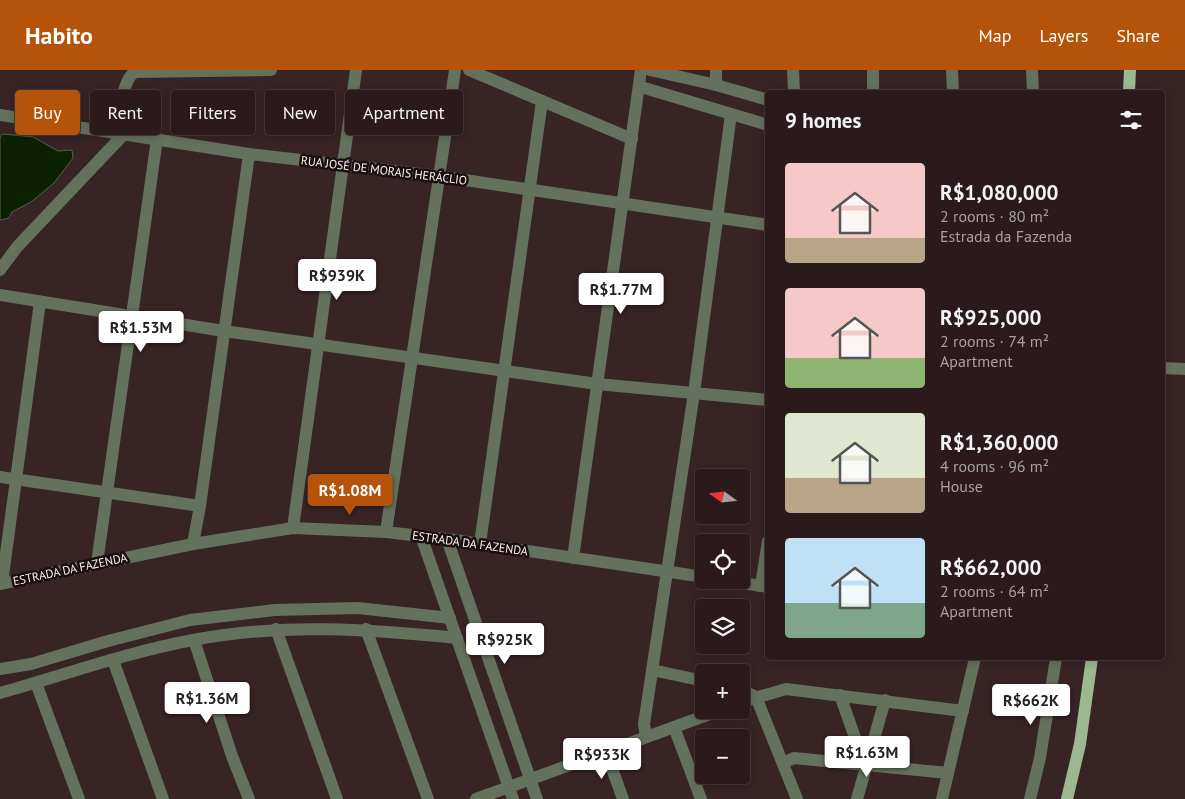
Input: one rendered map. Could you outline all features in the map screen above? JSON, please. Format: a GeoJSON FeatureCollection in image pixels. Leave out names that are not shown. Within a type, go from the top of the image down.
{"type":"FeatureCollection","features":[{"type":"Feature","properties":{"kind":"main road"},"geometry":{"type":"LineString","coordinates":[[1129,90],[1130,70]]}},
{"type":"Feature","properties":{"kind":"main road"},"geometry":{"type":"LineString","coordinates":[[1067,799],[1080,744],[1092,660]]}},
{"type":"Feature","properties":{"kind":"street"},"geometry":{"type":"LineString","coordinates":[[125,90],[130,76],[135,72],[271,70]]}},
{"type":"Feature","properties":{"kind":"street"},"geometry":{"type":"LineString","coordinates":[[293,528],[356,70]]}},
{"type":"Feature","properties":{"kind":"street"},"geometry":{"type":"LineString","coordinates":[[386,532],[455,70]]}},
{"type":"Feature","properties":{"kind":"street"},"geometry":{"type":"LineString","coordinates":[[469,70],[632,139]]}},
{"type":"Feature","properties":{"kind":"street"},"geometry":{"type":"LineString","coordinates":[[573,558],[642,70]]}},
{"type":"Feature","properties":{"kind":"street"},"geometry":{"type":"LineString","coordinates":[[716,70],[716,85]]}},
{"type":"Feature","properties":{"kind":"street"},"geometry":{"type":"LineString","coordinates":[[793,70],[794,90]]}},
{"type":"Feature","properties":{"kind":"street"},"geometry":{"type":"LineString","coordinates":[[873,70],[873,90]]}},
{"type":"Feature","properties":{"kind":"street"},"geometry":{"type":"LineString","coordinates":[[952,70],[953,90]]}},
{"type":"Feature","properties":{"kind":"street"},"geometry":{"type":"LineString","coordinates":[[1032,70],[1033,90]]}},
{"type":"Feature","properties":{"kind":"street"},"geometry":{"type":"LineString","coordinates":[[656,92],[655,71],[716,85],[765,99]]}},
{"type":"Feature","properties":{"kind":"street"},"geometry":{"type":"LineString","coordinates":[[641,87],[765,124]]}},
{"type":"Feature","properties":{"kind":"street"},"geometry":{"type":"LineString","coordinates":[[480,544],[542,101]]}},
{"type":"Feature","properties":{"kind":"street"},"geometry":{"type":"LineString","coordinates":[[646,737],[644,724],[694,393],[732,114]]}},
{"type":"Feature","properties":{"kind":"street","name":"RUA JOSÉ DE MORAIS HERÁCLIO"},"geometry":{"type":"LineString","coordinates":[[0,115],[90,129]]}},
{"type":"Feature","properties":{"kind":"street"},"geometry":{"type":"LineString","coordinates":[[0,270],[17,247],[120,135]]}},
{"type":"Feature","properties":{"kind":"street","name":"RUA JOSÉ DE MORAIS HERÁCLIO"},"geometry":{"type":"LineString","coordinates":[[128,135],[250,154],[438,176],[622,205],[765,225]]}},
{"type":"Feature","properties":{"kind":"street"},"geometry":{"type":"LineString","coordinates":[[97,563],[157,139]]}},
{"type":"Feature","properties":{"kind":"street"},"geometry":{"type":"LineString","coordinates":[[193,544],[250,154]]}},
{"type":"Feature","properties":{"kind":"street"},"geometry":{"type":"LineString","coordinates":[[0,295],[224,331],[597,384],[765,400]]}},
{"type":"Feature","properties":{"kind":"street"},"geometry":{"type":"LineString","coordinates":[[1,583],[40,302]]}},
{"type":"Feature","properties":{"kind":"street"},"geometry":{"type":"LineString","coordinates":[[1165,368],[1185,369]]}},
{"type":"Feature","properties":{"kind":"street"},"geometry":{"type":"LineString","coordinates":[[0,477],[200,506]]}},
{"type":"Feature","properties":{"kind":"street","name":"ESTRADA DA FAZENDA"},"geometry":{"type":"LineString","coordinates":[[1,583],[193,544],[293,528],[386,532],[421,536],[695,576]]}},
{"type":"Feature","properties":{"kind":"street"},"geometry":{"type":"LineString","coordinates":[[421,536],[511,793]]}},
{"type":"Feature","properties":{"kind":"street"},"geometry":{"type":"LineString","coordinates":[[447,540],[537,799]]}},
{"type":"Feature","properties":{"kind":"street"},"geometry":{"type":"LineString","coordinates":[[750,585],[764,587]]}},
{"type":"Feature","properties":{"kind":"street"},"geometry":{"type":"LineString","coordinates":[[0,669],[31,664],[108,641],[190,620],[275,610],[358,608],[450,618]]}},
{"type":"Feature","properties":{"kind":"street"},"geometry":{"type":"LineString","coordinates":[[0,693],[112,660],[194,640],[276,629],[366,629],[457,638]]}},
{"type":"Feature","properties":{"kind":"street"},"geometry":{"type":"LineString","coordinates":[[276,629],[338,799]]}},
{"type":"Feature","properties":{"kind":"street"},"geometry":{"type":"LineString","coordinates":[[366,629],[428,799]]}},
{"type":"Feature","properties":{"kind":"street"},"geometry":{"type":"LineString","coordinates":[[194,640],[232,756],[249,799]]}},
{"type":"Feature","properties":{"kind":"street"},"geometry":{"type":"LineString","coordinates":[[112,660],[163,799]]}},
{"type":"Feature","properties":{"kind":"street"},"geometry":{"type":"LineString","coordinates":[[942,799],[976,660]]}},
{"type":"Feature","properties":{"kind":"street"},"geometry":{"type":"LineString","coordinates":[[1030,799],[1040,758],[1056,660]]}},
{"type":"Feature","properties":{"kind":"street"},"geometry":{"type":"LineString","coordinates":[[652,670],[695,680]]}},
{"type":"Feature","properties":{"kind":"street"},"geometry":{"type":"LineString","coordinates":[[36,683],[78,799]]}},
{"type":"Feature","properties":{"kind":"street"},"geometry":{"type":"LineString","coordinates":[[750,699],[786,689],[963,711]]}},
{"type":"Feature","properties":{"kind":"street"},"geometry":{"type":"LineString","coordinates":[[750,694],[756,697],[797,799]]}},
{"type":"Feature","properties":{"kind":"street"},"geometry":{"type":"LineString","coordinates":[[840,695],[860,752],[868,764]]}},
{"type":"Feature","properties":{"kind":"street"},"geometry":{"type":"LineString","coordinates":[[857,799],[885,700]]}},
{"type":"Feature","properties":{"kind":"street"},"geometry":{"type":"LineString","coordinates":[[476,799],[511,793],[530,780],[696,719]]}},
{"type":"Feature","properties":{"kind":"street"},"geometry":{"type":"LineString","coordinates":[[674,727],[701,799]]}},
{"type":"Feature","properties":{"kind":"street"},"geometry":{"type":"LineString","coordinates":[[606,752],[623,799]]}},
{"type":"Feature","properties":{"kind":"street"},"geometry":{"type":"LineString","coordinates":[[783,763],[794,758],[948,773]]}},
{"type":"Feature","properties":{"kind":"shaded area"},"geometry":{"type":"Polygon","coordinates":[[[3,134],[33,137],[58,151],[72,150],[73,158],[54,183],[31,202],[12,212],[9,218],[0,220],[0,137],[3,134]]]}}]}
